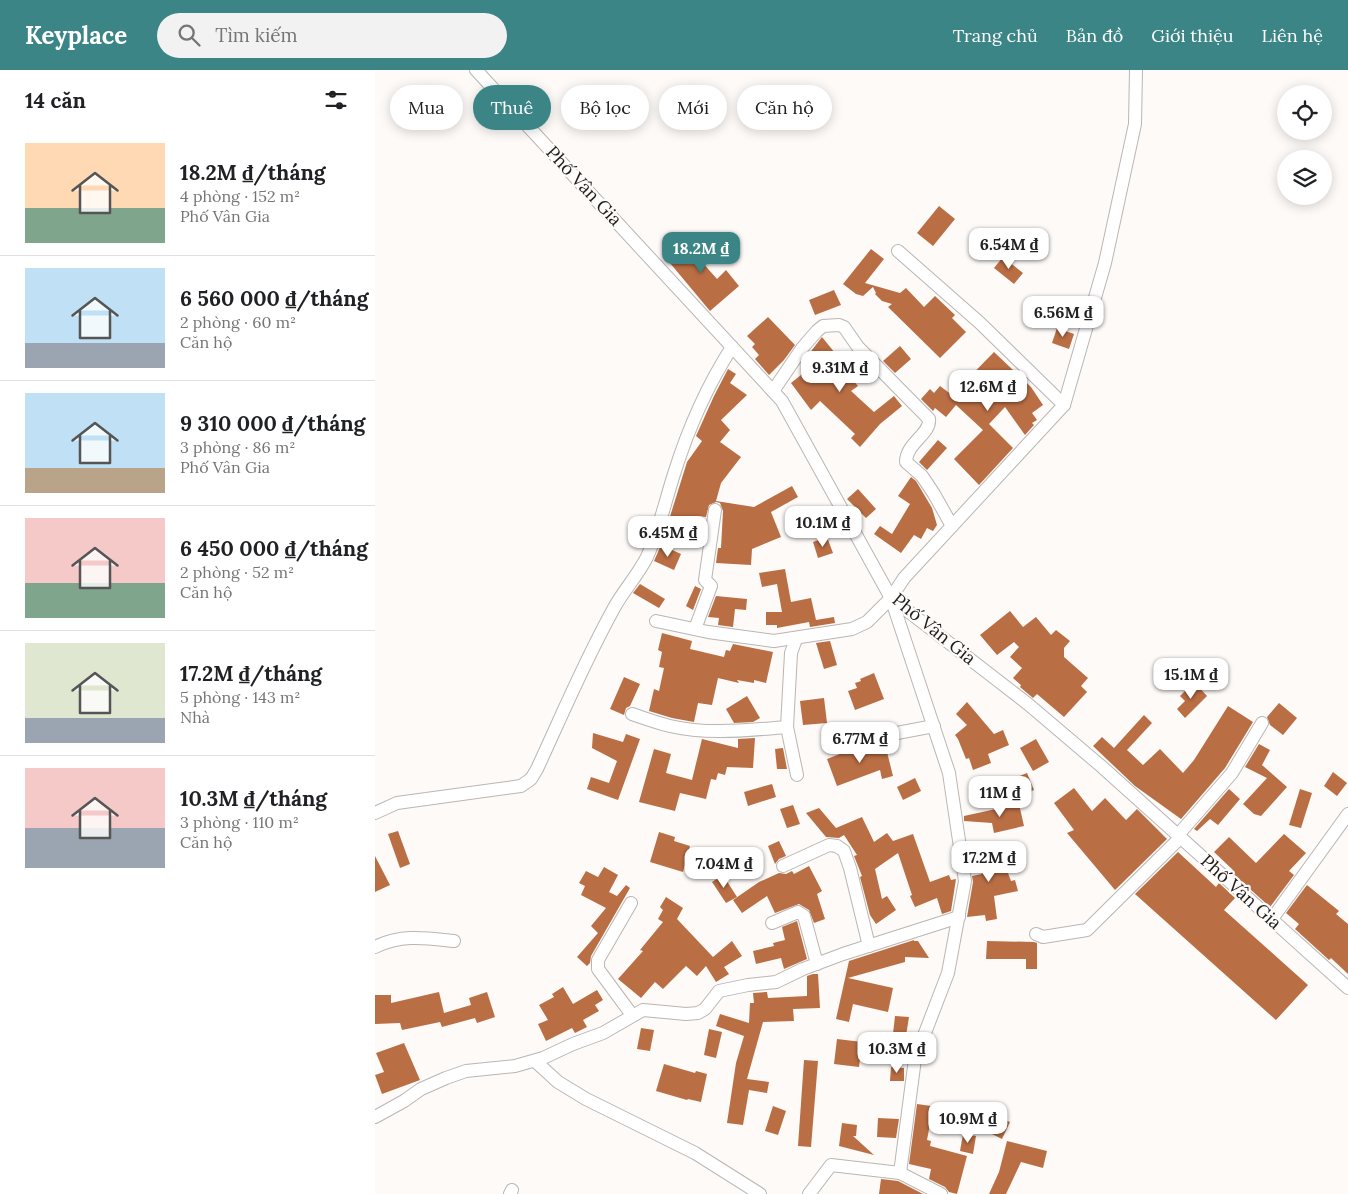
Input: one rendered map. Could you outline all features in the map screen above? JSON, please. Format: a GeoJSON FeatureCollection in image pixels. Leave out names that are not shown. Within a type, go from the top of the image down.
{"type":"FeatureCollection","features":[{"type":"Feature","properties":{"kind":"street","name":"Phố Vân Gia"},"geometry":{"type":"LineString","coordinates":[[476,70],[782,401],[891,598],[1028,704],[1101,766],[1346,983]]}},
{"type":"Feature","properties":{"kind":"street"},"geometry":{"type":"LineString","coordinates":[[656,621],[774,641],[853,629],[867,622],[891,598],[904,578],[1064,405],[1105,263],[1135,124],[1136,70]]}},
{"type":"Feature","properties":{"kind":"street"},"geometry":{"type":"LineString","coordinates":[[898,251],[980,323],[1064,405]]}},
{"type":"Feature","properties":{"kind":"street"},"geometry":{"type":"LineString","coordinates":[[773,391],[803,347],[817,331],[823,326],[839,325],[844,327],[858,347],[929,418],[929,427],[909,448],[905,462],[922,476],[952,526]]}},
{"type":"Feature","properties":{"kind":"street"},"geometry":{"type":"LineString","coordinates":[[375,813],[397,803],[521,786],[531,779],[614,607],[646,559],[658,530],[673,475],[686,438],[711,382],[732,347]]}},
{"type":"Feature","properties":{"kind":"street"},"geometry":{"type":"LineString","coordinates":[[695,629],[711,586],[705,580],[715,510]]}},
{"type":"Feature","properties":{"kind":"street"},"geometry":{"type":"LineString","coordinates":[[891,598],[949,773],[965,881],[948,973],[915,1059],[900,1173]]}},
{"type":"Feature","properties":{"kind":"street"},"geometry":{"type":"LineString","coordinates":[[796,638],[791,653],[787,728],[797,775]]}},
{"type":"Feature","properties":{"kind":"street"},"geometry":{"type":"LineString","coordinates":[[632,714],[669,726],[700,731],[730,732],[787,728]]}},
{"type":"Feature","properties":{"kind":"street"},"geometry":{"type":"LineString","coordinates":[[1036,934],[1043,937],[1087,930],[1180,836],[1232,773],[1262,723]]}},
{"type":"Feature","properties":{"kind":"street"},"geometry":{"type":"LineString","coordinates":[[876,737],[933,726]]}},
{"type":"Feature","properties":{"kind":"street"},"geometry":{"type":"LineString","coordinates":[[1272,919],[1348,814]]}},
{"type":"Feature","properties":{"kind":"street"},"geometry":{"type":"LineString","coordinates":[[783,866],[829,845],[837,846],[844,851],[869,946]]}},
{"type":"Feature","properties":{"kind":"street"},"geometry":{"type":"LineString","coordinates":[[631,904],[598,960],[598,969],[632,1015]]}},
{"type":"Feature","properties":{"kind":"street"},"geometry":{"type":"LineString","coordinates":[[772,923],[798,912],[804,916],[817,964]]}},
{"type":"Feature","properties":{"kind":"street"},"geometry":{"type":"LineString","coordinates":[[375,1117],[421,1089],[446,1078],[466,1071],[515,1066],[535,1060],[603,1033],[639,1011],[647,1009],[686,1014],[698,1013],[705,1009],[719,991],[776,982],[817,964],[959,917]]}},
{"type":"Feature","properties":{"kind":"street"},"geometry":{"type":"LineString","coordinates":[[375,947],[397,938],[453,940]]}},
{"type":"Feature","properties":{"kind":"street"},"geometry":{"type":"LineString","coordinates":[[535,1060],[558,1082],[586,1099],[695,1153],[760,1194]]}},
{"type":"Feature","properties":{"kind":"street"},"geometry":{"type":"LineString","coordinates":[[809,1194],[831,1165],[900,1173],[941,1194]]}},
{"type":"Feature","properties":{"kind":"building"},"geometry":{"type":"Polygon","coordinates":[[[939,206],[955,219],[933,246],[917,233],[939,206]]]}},
{"type":"Feature","properties":{"kind":"building"},"geometry":{"type":"Polygon","coordinates":[[[692,235],[708,255],[701,261],[717,279],[726,270],[739,286],[710,311],[665,257],[692,235]]]}},
{"type":"Feature","properties":{"kind":"building"},"geometry":{"type":"Polygon","coordinates":[[[871,249],[884,259],[865,283],[900,293],[906,288],[924,307],[935,296],[955,315],[952,318],[966,332],[940,358],[888,307],[892,304],[882,301],[875,294],[873,287],[863,296],[856,294],[843,284],[871,249]]]}},
{"type":"Feature","properties":{"kind":"building"},"geometry":{"type":"Polygon","coordinates":[[[1003,257],[1023,273],[1014,284],[994,268],[1003,257]]]}},
{"type":"Feature","properties":{"kind":"building"},"geometry":{"type":"Polygon","coordinates":[[[834,290],[841,305],[815,315],[809,300],[834,290]]]}},
{"type":"Feature","properties":{"kind":"building"},"geometry":{"type":"Polygon","coordinates":[[[768,317],[795,345],[784,360],[769,375],[755,359],[759,355],[752,347],[755,344],[747,336],[768,317]]]}},
{"type":"Feature","properties":{"kind":"building"},"geometry":{"type":"Polygon","coordinates":[[[1057,328],[1074,334],[1069,349],[1052,343],[1057,328]]]}},
{"type":"Feature","properties":{"kind":"building"},"geometry":{"type":"Polygon","coordinates":[[[822,337],[835,353],[838,351],[850,366],[844,370],[858,386],[851,391],[874,412],[894,396],[902,406],[880,424],[860,447],[851,438],[855,434],[820,401],[811,410],[791,383],[811,367],[805,359],[822,337]]]}},
{"type":"Feature","properties":{"kind":"building"},"geometry":{"type":"Polygon","coordinates":[[[900,346],[911,359],[895,373],[883,361],[900,346]]]}},
{"type":"Feature","properties":{"kind":"building"},"geometry":{"type":"Polygon","coordinates":[[[994,352],[1031,387],[1043,405],[1032,413],[1037,420],[1032,423],[1034,425],[1025,435],[1005,407],[989,424],[1013,448],[979,485],[954,459],[983,430],[956,405],[946,417],[935,408],[933,411],[921,399],[930,389],[934,393],[940,386],[952,395],[994,352]]]}},
{"type":"Feature","properties":{"kind":"building"},"geometry":{"type":"Polygon","coordinates":[[[728,369],[736,374],[730,383],[747,395],[721,420],[730,430],[720,442],[741,457],[721,483],[716,501],[754,507],[792,486],[798,497],[771,512],[781,537],[752,549],[751,565],[716,563],[718,548],[721,548],[723,511],[720,503],[716,502],[709,505],[706,517],[699,516],[696,530],[668,523],[687,462],[702,441],[696,436],[728,369]]]}},
{"type":"Feature","properties":{"kind":"building"},"geometry":{"type":"Polygon","coordinates":[[[938,440],[947,448],[927,470],[919,462],[938,440]]]}},
{"type":"Feature","properties":{"kind":"building"},"geometry":{"type":"Polygon","coordinates":[[[911,477],[916,481],[932,508],[937,525],[933,531],[927,528],[921,539],[914,535],[901,553],[874,534],[880,526],[892,534],[910,504],[898,496],[911,477]]]}},
{"type":"Feature","properties":{"kind":"building"},"geometry":{"type":"Polygon","coordinates":[[[858,489],[876,509],[866,518],[847,499],[858,489]]]}},
{"type":"Feature","properties":{"kind":"building"},"geometry":{"type":"Polygon","coordinates":[[[827,537],[833,553],[818,558],[813,542],[827,537]]]}},
{"type":"Feature","properties":{"kind":"building"},"geometry":{"type":"Polygon","coordinates":[[[661,545],[681,554],[674,570],[654,561],[661,545]]]}},
{"type":"Feature","properties":{"kind":"building"},"geometry":{"type":"Polygon","coordinates":[[[785,569],[791,602],[811,598],[816,620],[834,617],[835,623],[810,627],[809,622],[777,628],[777,625],[766,625],[766,612],[782,612],[777,584],[762,587],[759,573],[785,569]]]}},
{"type":"Feature","properties":{"kind":"building"},"geometry":{"type":"Polygon","coordinates":[[[640,584],[665,599],[659,608],[633,593],[640,584]]]}},
{"type":"Feature","properties":{"kind":"building"},"geometry":{"type":"Polygon","coordinates":[[[695,586],[701,589],[693,610],[686,606],[695,586]]]}},
{"type":"Feature","properties":{"kind":"building"},"geometry":{"type":"Polygon","coordinates":[[[716,596],[747,599],[746,610],[735,609],[733,627],[718,625],[719,618],[708,617],[716,596]]]}},
{"type":"Feature","properties":{"kind":"building"},"geometry":{"type":"Polygon","coordinates":[[[1010,611],[1023,627],[1036,617],[1051,635],[1056,630],[1070,641],[1064,648],[1064,657],[1088,678],[1081,686],[1087,692],[1064,717],[1037,694],[1033,698],[1013,678],[1022,668],[1010,657],[1019,647],[1014,642],[997,655],[980,635],[1010,611]]]}},
{"type":"Feature","properties":{"kind":"building"},"geometry":{"type":"Polygon","coordinates":[[[662,633],[692,641],[690,649],[724,657],[726,650],[730,651],[733,644],[773,652],[766,683],[754,680],[754,683],[737,680],[739,683],[718,678],[712,705],[698,703],[694,722],[649,711],[654,689],[659,691],[664,668],[659,667],[662,652],[658,650],[662,633]]]}},
{"type":"Feature","properties":{"kind":"building"},"geometry":{"type":"Polygon","coordinates":[[[830,641],[837,665],[824,669],[816,643],[830,641]]]}},
{"type":"Feature","properties":{"kind":"building"},"geometry":{"type":"Polygon","coordinates":[[[874,673],[884,699],[855,710],[848,691],[857,688],[855,683],[861,681],[860,679],[874,673]]]}},
{"type":"Feature","properties":{"kind":"building"},"geometry":{"type":"Polygon","coordinates":[[[624,677],[640,684],[624,715],[610,709],[624,677]]]}},
{"type":"Feature","properties":{"kind":"building"},"geometry":{"type":"Polygon","coordinates":[[[1194,682],[1207,696],[1185,718],[1177,709],[1185,701],[1180,696],[1194,682]]]}},
{"type":"Feature","properties":{"kind":"building"},"geometry":{"type":"Polygon","coordinates":[[[747,696],[760,718],[753,722],[734,723],[726,709],[747,696]]]}},
{"type":"Feature","properties":{"kind":"building"},"geometry":{"type":"Polygon","coordinates":[[[824,698],[827,723],[803,725],[800,701],[824,698]]]}},
{"type":"Feature","properties":{"kind":"building"},"geometry":{"type":"Polygon","coordinates":[[[967,702],[994,734],[1003,730],[1009,745],[988,754],[991,763],[973,770],[969,758],[966,759],[955,735],[967,725],[956,714],[967,702]]]}},
{"type":"Feature","properties":{"kind":"building"},"geometry":{"type":"Polygon","coordinates":[[[1279,703],[1297,718],[1283,735],[1270,725],[1267,717],[1279,703]]]}},
{"type":"Feature","properties":{"kind":"building"},"geometry":{"type":"Polygon","coordinates":[[[1228,706],[1253,722],[1225,768],[1181,819],[1135,786],[1093,746],[1102,737],[1114,748],[1144,715],[1152,723],[1127,750],[1143,765],[1160,749],[1183,773],[1194,760],[1228,706]]]}},
{"type":"Feature","properties":{"kind":"building"},"geometry":{"type":"Polygon","coordinates":[[[593,733],[623,742],[626,734],[640,739],[618,800],[587,789],[591,777],[609,783],[617,761],[592,748],[593,733]]]}},
{"type":"Feature","properties":{"kind":"building"},"geometry":{"type":"Polygon","coordinates":[[[755,738],[753,768],[727,767],[725,775],[718,773],[716,780],[711,779],[706,799],[680,793],[675,811],[639,802],[654,749],[671,754],[666,773],[692,780],[702,739],[738,748],[738,739],[755,738]]]}},
{"type":"Feature","properties":{"kind":"building"},"geometry":{"type":"Polygon","coordinates":[[[1036,739],[1049,762],[1033,771],[1020,748],[1036,739]]]}},
{"type":"Feature","properties":{"kind":"building"},"geometry":{"type":"Polygon","coordinates":[[[885,744],[893,776],[882,779],[880,770],[837,786],[827,759],[850,750],[885,744]]]}},
{"type":"Feature","properties":{"kind":"building"},"geometry":{"type":"Polygon","coordinates":[[[1259,744],[1270,750],[1262,765],[1287,787],[1261,816],[1254,814],[1243,804],[1267,778],[1245,767],[1259,744]]]}},
{"type":"Feature","properties":{"kind":"building"},"geometry":{"type":"Polygon","coordinates":[[[783,748],[787,769],[777,769],[775,749],[783,748]]]}},
{"type":"Feature","properties":{"kind":"building"},"geometry":{"type":"Polygon","coordinates":[[[1333,772],[1347,783],[1337,796],[1324,786],[1333,772]]]}},
{"type":"Feature","properties":{"kind":"building"},"geometry":{"type":"Polygon","coordinates":[[[1027,773],[1034,790],[1012,799],[1005,782],[1027,773]]]}},
{"type":"Feature","properties":{"kind":"building"},"geometry":{"type":"Polygon","coordinates":[[[915,778],[921,791],[903,800],[897,787],[915,778]]]}},
{"type":"Feature","properties":{"kind":"building"},"geometry":{"type":"Polygon","coordinates":[[[772,784],[776,797],[748,806],[744,792],[772,784]]]}},
{"type":"Feature","properties":{"kind":"building"},"geometry":{"type":"Polygon","coordinates":[[[1074,788],[1092,811],[1105,798],[1126,820],[1137,809],[1167,839],[1115,890],[1067,833],[1074,830],[1054,803],[1074,788]]]}},
{"type":"Feature","properties":{"kind":"building"},"geometry":{"type":"Polygon","coordinates":[[[1229,789],[1240,799],[1218,825],[1210,819],[1197,831],[1194,829],[1229,789]]]}},
{"type":"Feature","properties":{"kind":"building"},"geometry":{"type":"Polygon","coordinates":[[[1300,789],[1312,793],[1301,828],[1289,825],[1300,789]]]}},
{"type":"Feature","properties":{"kind":"building"},"geometry":{"type":"Polygon","coordinates":[[[1019,804],[1024,826],[994,833],[992,823],[964,821],[964,816],[1019,804]]]}},
{"type":"Feature","properties":{"kind":"building"},"geometry":{"type":"Polygon","coordinates":[[[793,805],[800,824],[787,828],[780,809],[793,805]]]}},
{"type":"Feature","properties":{"kind":"building"},"geometry":{"type":"Polygon","coordinates":[[[819,808],[836,828],[862,817],[874,842],[887,833],[893,841],[913,834],[930,882],[949,875],[951,880],[956,879],[951,911],[942,914],[937,898],[915,907],[898,853],[875,869],[882,899],[887,896],[896,910],[876,924],[870,915],[860,877],[862,876],[854,856],[857,855],[844,835],[839,838],[826,837],[806,813],[819,808]]]}},
{"type":"Feature","properties":{"kind":"building"},"geometry":{"type":"Polygon","coordinates":[[[398,831],[410,864],[400,868],[388,834],[398,831]]]}},
{"type":"Feature","properties":{"kind":"building"},"geometry":{"type":"Polygon","coordinates":[[[659,832],[675,837],[674,841],[690,846],[683,872],[650,862],[659,832]]]}},
{"type":"Feature","properties":{"kind":"building"},"geometry":{"type":"Polygon","coordinates":[[[1284,834],[1306,853],[1289,871],[1294,875],[1270,907],[1231,872],[1233,870],[1214,852],[1229,837],[1256,863],[1284,834]]]}},
{"type":"Feature","properties":{"kind":"building"},"geometry":{"type":"Polygon","coordinates":[[[779,841],[786,856],[779,859],[775,864],[768,846],[779,841]]]}},
{"type":"Feature","properties":{"kind":"building"},"geometry":{"type":"Polygon","coordinates":[[[997,844],[1011,881],[1015,880],[1018,891],[994,896],[997,919],[986,921],[985,915],[967,917],[973,882],[972,876],[982,874],[974,853],[997,844]]]}},
{"type":"Feature","properties":{"kind":"building"},"geometry":{"type":"Polygon","coordinates":[[[1178,852],[1216,887],[1219,883],[1235,898],[1224,910],[1308,985],[1276,1020],[1135,894],[1178,852]]]}},
{"type":"Feature","properties":{"kind":"building"},"geometry":{"type":"Polygon","coordinates":[[[375,856],[390,885],[375,892],[375,856]]]}},
{"type":"Feature","properties":{"kind":"building"},"geometry":{"type":"Polygon","coordinates":[[[809,866],[822,891],[817,894],[825,919],[814,923],[809,910],[799,904],[775,913],[767,896],[742,913],[733,900],[759,882],[779,873],[786,874],[792,871],[794,874],[809,866]]]}},
{"type":"Feature","properties":{"kind":"building"},"geometry":{"type":"Polygon","coordinates":[[[604,867],[618,875],[609,892],[617,896],[626,885],[630,888],[587,966],[577,957],[598,933],[591,926],[606,908],[581,895],[585,886],[579,883],[586,871],[598,877],[604,867]]]}},
{"type":"Feature","properties":{"kind":"building"},"geometry":{"type":"Polygon","coordinates":[[[723,875],[737,897],[726,903],[712,882],[723,875]]]}},
{"type":"Feature","properties":{"kind":"building"},"geometry":{"type":"Polygon","coordinates":[[[1307,885],[1339,911],[1336,914],[1348,924],[1348,974],[1331,958],[1329,960],[1295,929],[1299,924],[1286,913],[1307,885]]]}},
{"type":"Feature","properties":{"kind":"building"},"geometry":{"type":"Polygon","coordinates":[[[666,897],[683,908],[677,919],[713,957],[732,941],[742,956],[724,967],[729,974],[716,982],[706,966],[697,976],[686,966],[663,989],[655,982],[641,998],[618,979],[643,951],[640,950],[663,922],[658,919],[663,910],[660,907],[666,897]]]}},
{"type":"Feature","properties":{"kind":"building"},"geometry":{"type":"Polygon","coordinates":[[[797,921],[807,959],[784,969],[781,958],[756,964],[753,951],[774,946],[773,943],[785,940],[782,927],[797,921]]]}},
{"type":"Feature","properties":{"kind":"building"},"geometry":{"type":"Polygon","coordinates":[[[914,940],[918,941],[929,958],[905,957],[905,962],[848,978],[893,988],[888,1012],[853,1004],[849,1022],[836,1019],[849,961],[914,940]]]}},
{"type":"Feature","properties":{"kind":"building"},"geometry":{"type":"Polygon","coordinates":[[[987,941],[1037,943],[1037,969],[1026,969],[1026,959],[986,959],[987,941]]]}},
{"type":"Feature","properties":{"kind":"building"},"geometry":{"type":"Polygon","coordinates":[[[818,974],[820,1008],[793,1009],[794,1021],[763,1022],[747,1079],[769,1082],[767,1093],[749,1090],[743,1125],[727,1123],[736,1063],[744,1036],[716,1026],[720,1014],[749,1023],[750,1003],[754,1003],[753,993],[767,992],[768,998],[807,996],[807,976],[818,974]]]}},
{"type":"Feature","properties":{"kind":"building"},"geometry":{"type":"Polygon","coordinates":[[[563,987],[573,1004],[597,990],[603,1000],[595,1005],[599,1011],[583,1020],[587,1027],[575,1033],[572,1028],[546,1041],[538,1024],[548,1020],[539,1005],[554,997],[552,994],[563,987]]]}},
{"type":"Feature","properties":{"kind":"building"},"geometry":{"type":"Polygon","coordinates":[[[439,992],[444,1013],[471,1005],[469,998],[487,992],[495,1017],[477,1023],[475,1018],[442,1027],[440,1022],[402,1030],[400,1023],[375,1024],[375,995],[391,995],[391,1003],[439,992]]]}},
{"type":"Feature","properties":{"kind":"building"},"geometry":{"type":"Polygon","coordinates":[[[895,1016],[909,1017],[906,1036],[893,1034],[895,1016]]]}},
{"type":"Feature","properties":{"kind":"building"},"geometry":{"type":"Polygon","coordinates":[[[641,1028],[654,1030],[650,1051],[637,1049],[641,1028]]]}},
{"type":"Feature","properties":{"kind":"building"},"geometry":{"type":"Polygon","coordinates":[[[709,1029],[722,1032],[716,1058],[704,1055],[709,1029]]]}},
{"type":"Feature","properties":{"kind":"building"},"geometry":{"type":"Polygon","coordinates":[[[837,1039],[862,1042],[859,1067],[834,1064],[837,1039]]]}},
{"type":"Feature","properties":{"kind":"building"},"geometry":{"type":"Polygon","coordinates":[[[404,1043],[420,1080],[382,1094],[375,1075],[384,1072],[376,1053],[404,1043]]]}},
{"type":"Feature","properties":{"kind":"building"},"geometry":{"type":"Polygon","coordinates":[[[804,1060],[818,1061],[811,1147],[798,1146],[804,1060]]]}},
{"type":"Feature","properties":{"kind":"building"},"geometry":{"type":"Polygon","coordinates":[[[664,1064],[695,1073],[696,1071],[707,1074],[701,1102],[656,1091],[664,1064]]]}},
{"type":"Feature","properties":{"kind":"building"},"geometry":{"type":"Polygon","coordinates":[[[891,1067],[904,1068],[904,1081],[890,1081],[891,1067]]]}},
{"type":"Feature","properties":{"kind":"building"},"geometry":{"type":"Polygon","coordinates":[[[917,1104],[945,1108],[943,1121],[931,1119],[927,1140],[931,1141],[930,1146],[967,1156],[957,1194],[949,1192],[945,1187],[929,1179],[931,1169],[909,1164],[917,1104]]]}},
{"type":"Feature","properties":{"kind":"building"},"geometry":{"type":"Polygon","coordinates":[[[773,1106],[786,1111],[778,1135],[765,1131],[773,1106]]]}},
{"type":"Feature","properties":{"kind":"building"},"geometry":{"type":"Polygon","coordinates":[[[878,1118],[899,1119],[896,1138],[877,1137],[878,1118]]]}},
{"type":"Feature","properties":{"kind":"building"},"geometry":{"type":"Polygon","coordinates":[[[1000,1118],[1010,1122],[1002,1139],[992,1134],[1000,1118]]]}},
{"type":"Feature","properties":{"kind":"building"},"geometry":{"type":"Polygon","coordinates":[[[842,1123],[857,1125],[856,1136],[853,1136],[874,1155],[839,1146],[842,1123]]]}},
{"type":"Feature","properties":{"kind":"building"},"geometry":{"type":"Polygon","coordinates":[[[963,1134],[976,1136],[973,1154],[960,1151],[963,1134]]]}},
{"type":"Feature","properties":{"kind":"building"},"geometry":{"type":"Polygon","coordinates":[[[1007,1141],[1047,1151],[1043,1168],[1021,1162],[1006,1194],[989,1194],[999,1172],[1007,1141]]]}},
{"type":"Feature","properties":{"kind":"building"},"geometry":{"type":"Polygon","coordinates":[[[881,1179],[898,1181],[923,1194],[879,1194],[881,1179]]]}}]}
